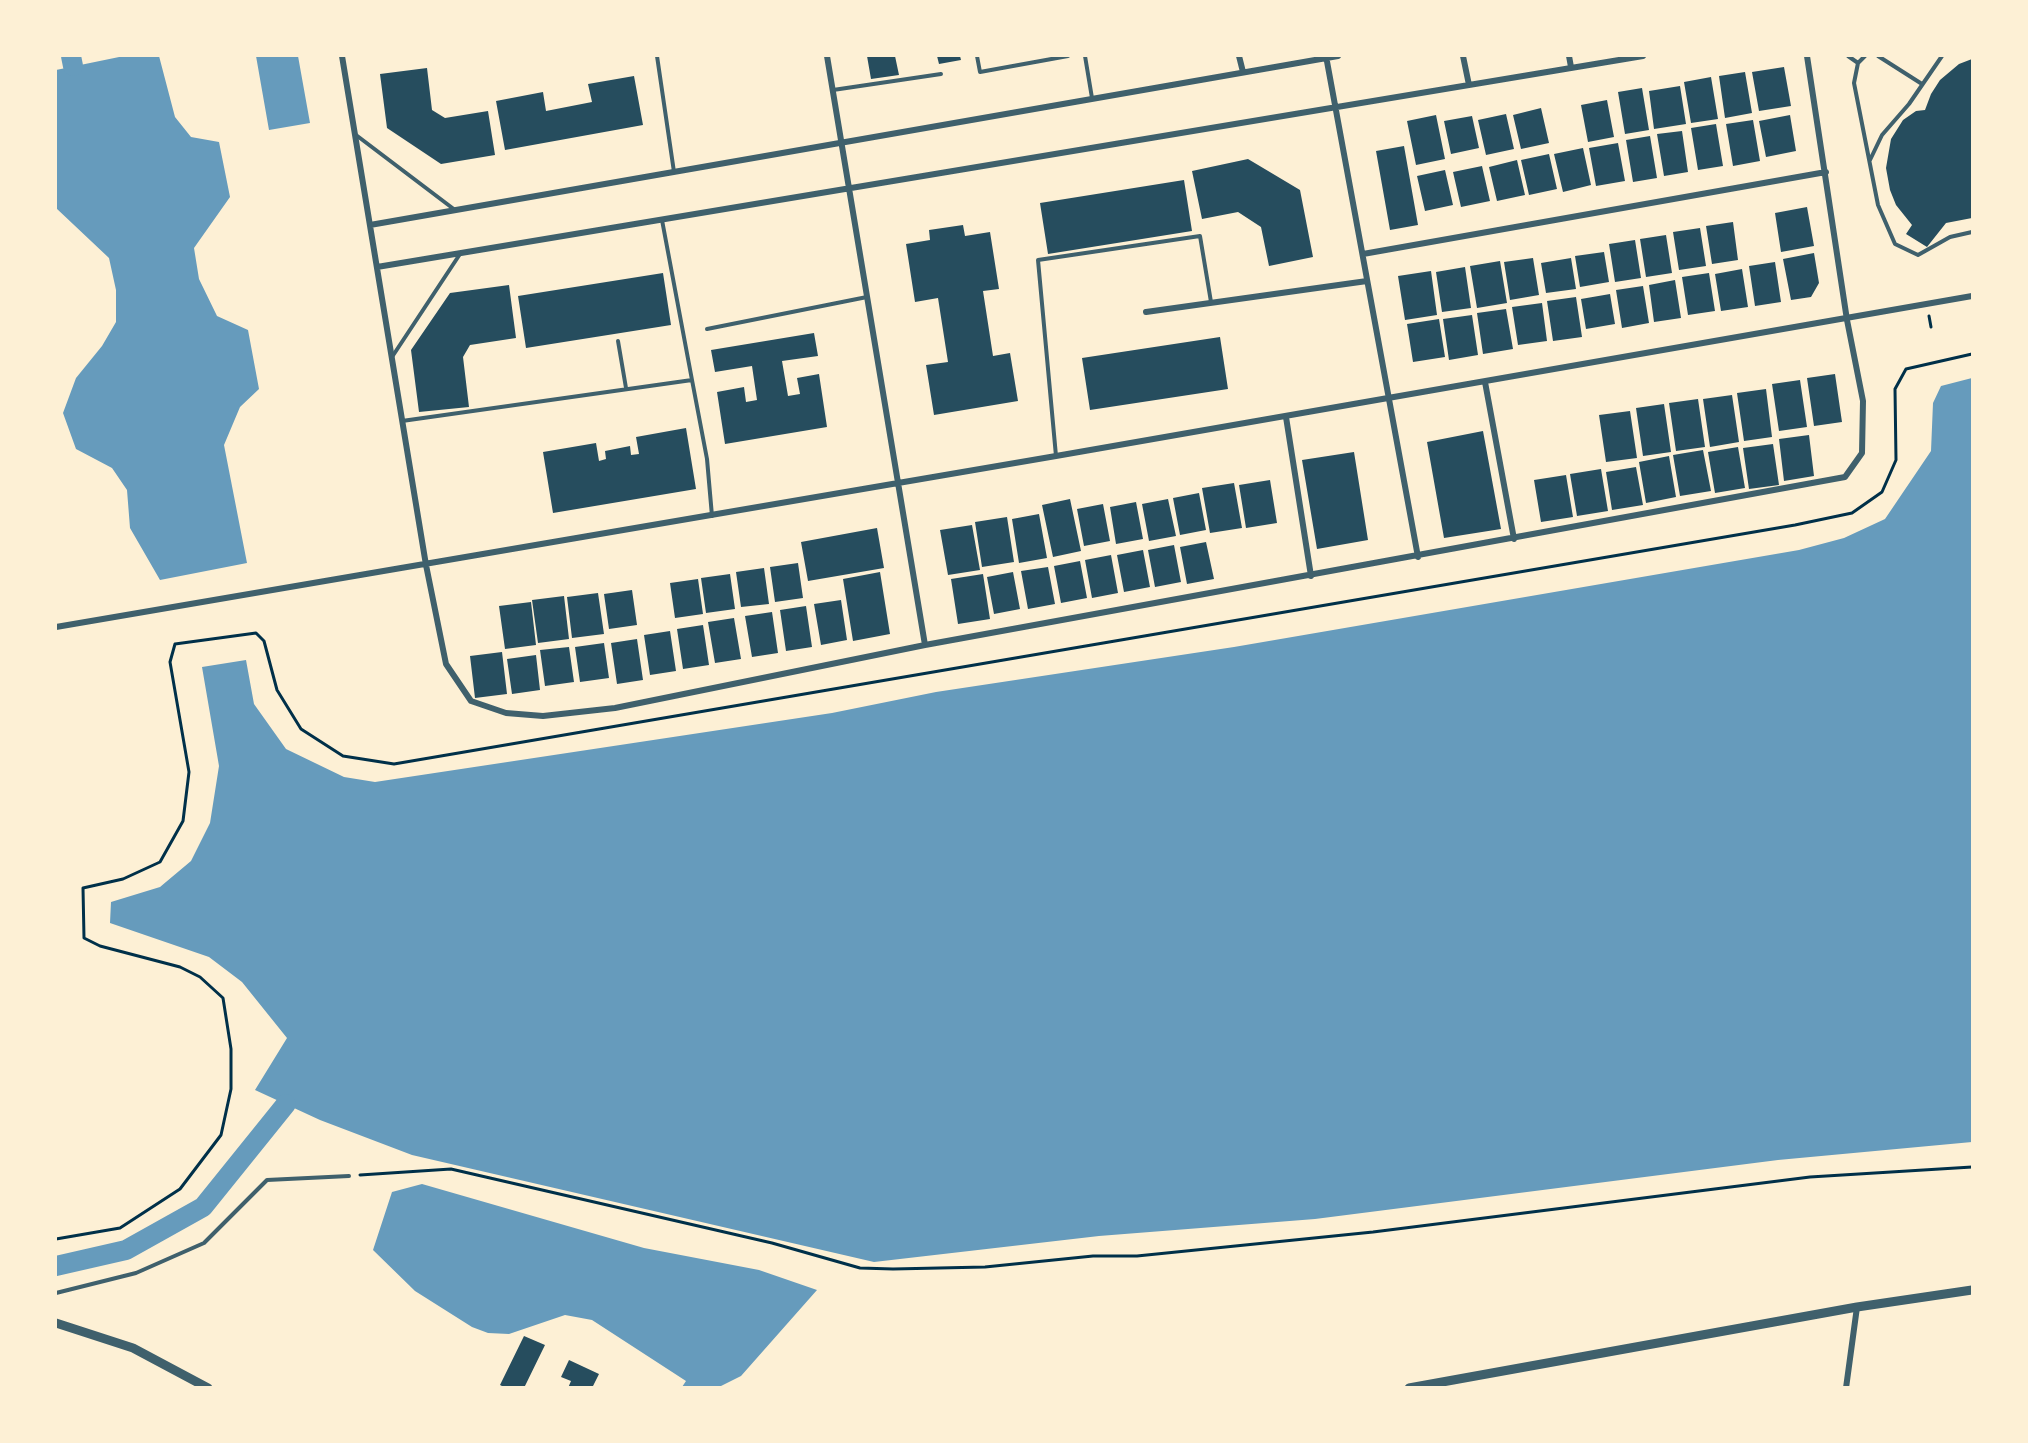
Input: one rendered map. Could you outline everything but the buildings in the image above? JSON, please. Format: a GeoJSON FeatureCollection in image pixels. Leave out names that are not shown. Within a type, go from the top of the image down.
{"type":"FeatureCollection","features":[{"type":"Feature","properties":{"kind":"street"},"geometry":{"type":"LineString","coordinates":[[342,56],[426,565],[446,664],[471,701],[506,713],[543,716],[615,708],[925,645],[1418,557],[1845,477],[1862,453],[1863,401],[1847,320],[1808,56]]}},
{"type":"Feature","properties":{"kind":"street"},"geometry":{"type":"LineString","coordinates":[[827,56],[925,645]]}},
{"type":"Feature","properties":{"kind":"street"},"geometry":{"type":"LineString","coordinates":[[1239,56],[1243,72]]}},
{"type":"Feature","properties":{"kind":"street"},"geometry":{"type":"LineString","coordinates":[[370,225],[1327,56],[1338,56]]}},
{"type":"Feature","properties":{"kind":"street"},"geometry":{"type":"LineString","coordinates":[[1327,56],[1418,557]]}},
{"type":"Feature","properties":{"kind":"street"},"geometry":{"type":"LineString","coordinates":[[1463,56],[1469,85]]}},
{"type":"Feature","properties":{"kind":"street"},"geometry":{"type":"LineString","coordinates":[[1569,56],[1572,67]]}},
{"type":"Feature","properties":{"kind":"street"},"geometry":{"type":"LineString","coordinates":[[377,267],[1643,56]]}},
{"type":"Feature","properties":{"kind":"street"},"geometry":{"type":"LineString","coordinates":[[1363,254],[1826,172]]}},
{"type":"Feature","properties":{"kind":"street"},"geometry":{"type":"LineString","coordinates":[[1146,312],[1367,281]]}},
{"type":"Feature","properties":{"kind":"street"},"geometry":{"type":"LineString","coordinates":[[56,627],[1391,399],[1847,320],[1972,296]]}},
{"type":"Feature","properties":{"kind":"street"},"geometry":{"type":"LineString","coordinates":[[1485,382],[1514,539]]}},
{"type":"Feature","properties":{"kind":"street"},"geometry":{"type":"LineString","coordinates":[[1286,417],[1311,576]]}},
{"type":"Feature","properties":{"kind":"street"},"geometry":{"type":"LineString","coordinates":[[1416,1387],[1857,1306],[1972,1290]]}},
{"type":"Feature","properties":{"kind":"street"},"geometry":{"type":"LineString","coordinates":[[1846,1388],[1857,1306]]}},
{"type":"Feature","properties":{"kind":"street"},"geometry":{"type":"LineString","coordinates":[[56,1323],[133,1348],[208,1388]]}},
{"type":"Feature","properties":{"kind":"lane"},"geometry":{"type":"LineString","coordinates":[[657,56],[674,172]]}},
{"type":"Feature","properties":{"kind":"lane"},"geometry":{"type":"LineString","coordinates":[[977,56],[980,72],[1068,56]]}},
{"type":"Feature","properties":{"kind":"lane"},"geometry":{"type":"LineString","coordinates":[[1085,56],[1092,98]]}},
{"type":"Feature","properties":{"kind":"lane"},"geometry":{"type":"LineString","coordinates":[[1848,56],[1858,63]]}},
{"type":"Feature","properties":{"kind":"lane"},"geometry":{"type":"LineString","coordinates":[[1865,56],[1858,63],[1854,83],[1878,205],[1895,244],[1918,255],[1950,237],[1972,232]]}},
{"type":"Feature","properties":{"kind":"lane"},"geometry":{"type":"LineString","coordinates":[[1878,56],[1922,84]]}},
{"type":"Feature","properties":{"kind":"lane"},"geometry":{"type":"LineString","coordinates":[[1869,160],[1882,135],[1942,56]]}},
{"type":"Feature","properties":{"kind":"lane"},"geometry":{"type":"LineString","coordinates":[[833,90],[941,74]]}},
{"type":"Feature","properties":{"kind":"lane"},"geometry":{"type":"LineString","coordinates":[[354,134],[456,210]]}},
{"type":"Feature","properties":{"kind":"lane"},"geometry":{"type":"LineString","coordinates":[[662,220],[707,459],[712,516]]}},
{"type":"Feature","properties":{"kind":"lane"},"geometry":{"type":"LineString","coordinates":[[1056,456],[1038,260],[1200,236],[1211,303]]}},
{"type":"Feature","properties":{"kind":"lane"},"geometry":{"type":"LineString","coordinates":[[392,357],[460,254]]}},
{"type":"Feature","properties":{"kind":"lane"},"geometry":{"type":"LineString","coordinates":[[707,329],[867,297]]}},
{"type":"Feature","properties":{"kind":"lane"},"geometry":{"type":"LineString","coordinates":[[618,341],[626,388]]}},
{"type":"Feature","properties":{"kind":"lane"},"geometry":{"type":"LineString","coordinates":[[402,421],[692,380]]}},
{"type":"Feature","properties":{"kind":"lane"},"geometry":{"type":"LineString","coordinates":[[56,1293],[136,1273],[204,1243],[267,1180],[349,1176]]}},
{"type":"Feature","properties":{"kind":"path"},"geometry":{"type":"LineString","coordinates":[[56,1239],[120,1228],[180,1189],[221,1135],[231,1089],[231,1049],[223,999],[200,977],[180,967],[100,946],[84,938],[83,888],[123,879],[160,862],[183,821],[189,772],[170,662],[175,644],[256,633],[264,640],[277,690],[301,729],[343,756],[394,764],[1783,527],[1852,513],[1882,492],[1896,460],[1895,389],[1906,369],[1972,354]]}},
{"type":"Feature","properties":{"kind":"path"},"geometry":{"type":"LineString","coordinates":[[349,1176],[451,1169],[772,1243],[861,1268],[893,1269],[985,1267],[1093,1256],[1137,1256],[1373,1232],[1810,1177],[1972,1167]]}},
{"type":"Feature","properties":{"kind":"water"},"geometry":{"type":"Polygon","coordinates":[[[124,56],[159,56],[175,117],[191,137],[219,142],[230,197],[194,248],[199,279],[217,316],[248,330],[259,389],[240,407],[224,445],[247,563],[160,580],[130,528],[127,490],[112,468],[76,449],[63,413],[76,378],[102,346],[116,322],[116,290],[109,258],[56,208],[56,70],[124,56]]]}},
{"type":"Feature","properties":{"kind":"water"},"geometry":{"type":"Polygon","coordinates":[[[256,56],[298,56],[310,123],[269,130],[256,56]]]}},
{"type":"Feature","properties":{"kind":"water"},"geometry":{"type":"Polygon","coordinates":[[[1972,378],[1972,1142],[1778,1160],[1315,1219],[1099,1236],[874,1262],[412,1155],[320,1120],[255,1090],[287,1038],[242,982],[209,957],[110,923],[111,902],[160,887],[191,861],[210,823],[219,766],[202,667],[246,660],[254,704],[286,749],[344,777],[375,782],[832,713],[936,692],[1234,647],[1799,550],[1844,538],[1885,519],[1931,451],[1933,403],[1941,386],[1972,378]]]}},
{"type":"Feature","properties":{"kind":"water"},"geometry":{"type":"Polygon","coordinates":[[[422,1184],[644,1248],[759,1270],[817,1290],[741,1376],[719,1387],[682,1387],[686,1381],[592,1320],[565,1315],[509,1334],[488,1333],[472,1327],[415,1291],[373,1250],[392,1192],[422,1184]]]}},
{"type":"Feature","properties":{"kind":"waterway"},"geometry":{"type":"LineString","coordinates":[[71,56],[73,66]]}},
{"type":"Feature","properties":{"kind":"waterway"},"geometry":{"type":"LineString","coordinates":[[56,1266],[126,1250],[203,1207],[286,1104]]}}]}
